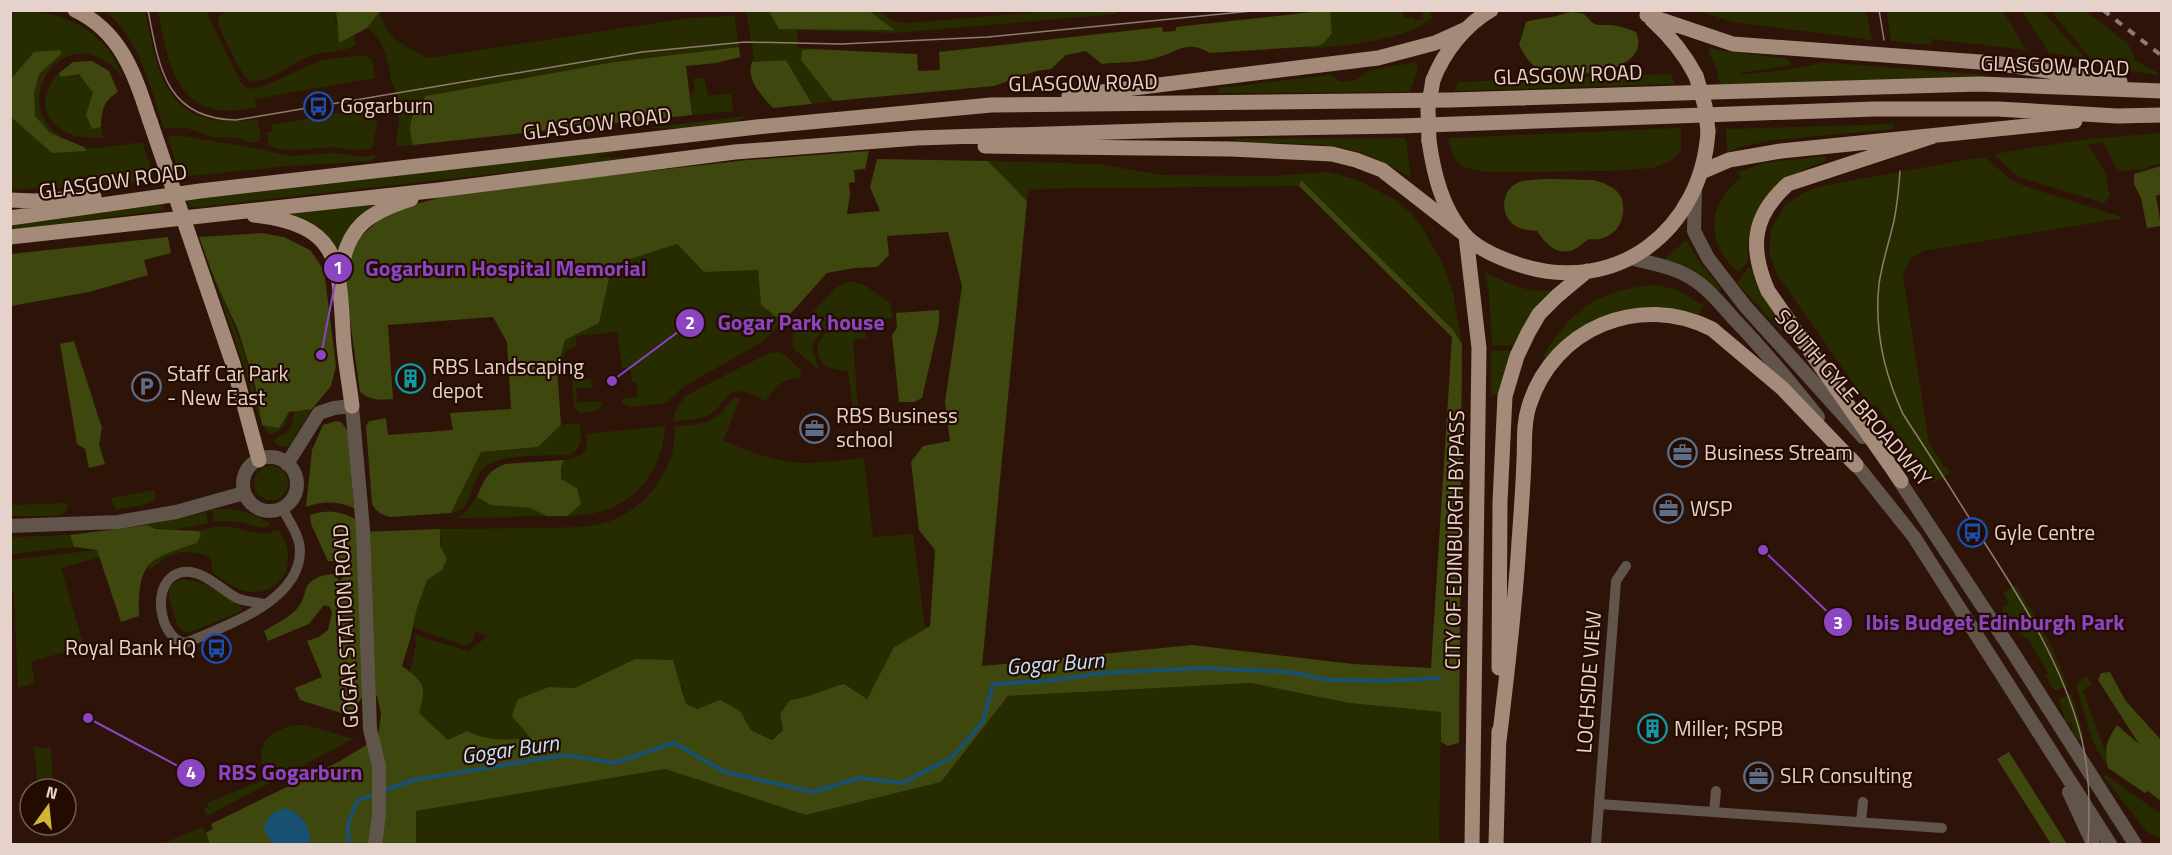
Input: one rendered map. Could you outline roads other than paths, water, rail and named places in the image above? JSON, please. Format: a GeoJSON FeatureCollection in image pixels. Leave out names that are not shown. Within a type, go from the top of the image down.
{"type":"FeatureCollection","features":[{"type":"Feature","properties":{"kind":"main road"},"geometry":{"type":"LineString","coordinates":[[75,10],[93,20],[118,44],[134,73],[233,364],[259,460]]}},
{"type":"Feature","properties":{"kind":"main road"},"geometry":{"type":"LineString","coordinates":[[1464,234],[1449,213],[1435,178],[1429,141],[1428,109],[1433,80],[1450,48],[1466,29],[1491,10]]}},
{"type":"Feature","properties":{"kind":"main road"},"geometry":{"type":"LineString","coordinates":[[805,146],[1230,148],[1332,154],[1382,170],[1464,234],[1509,261],[1534,269],[1559,273],[1587,271],[1610,266],[1629,258],[1655,241],[1671,226],[1685,208],[1695,189],[1707,149],[1706,106],[1696,76],[1686,56],[1673,38],[1644,13]]}},
{"type":"Feature","properties":{"kind":"main road"},"geometry":{"type":"LineString","coordinates":[[1644,13],[1733,44],[1994,63],[2096,77],[2162,91]]}},
{"type":"Feature","properties":{"kind":"main road"},"geometry":{"type":"LineString","coordinates":[[991,105],[1378,58],[1435,43],[1466,29]]}},
{"type":"Feature","properties":{"kind":"main road","name":"GLASGOW ROAD"},"geometry":{"type":"LineString","coordinates":[[10,218],[200,191],[757,127],[991,105],[1450,100],[1979,84],[2162,91]]}},
{"type":"Feature","properties":{"kind":"main road","name":"GLASGOW ROAD"},"geometry":{"type":"LineString","coordinates":[[10,237],[439,190],[735,152],[941,137],[1187,129],[1399,126],[1874,109],[1998,109],[2117,116],[2162,115]]}},
{"type":"Feature","properties":{"kind":"main road"},"geometry":{"type":"LineString","coordinates":[[1701,172],[1729,160],[1781,151],[2117,116]]}},
{"type":"Feature","properties":{"kind":"main road"},"geometry":{"type":"LineString","coordinates":[[1901,481],[1768,291],[1757,262],[1756,241],[1758,227],[1769,204],[1788,184],[1934,136]]}},
{"type":"Feature","properties":{"kind":"main road"},"geometry":{"type":"LineString","coordinates":[[352,406],[343,337],[340,284],[344,254],[348,243],[352,234],[365,220],[386,208],[439,190]]}},
{"type":"Feature","properties":{"kind":"main road"},"geometry":{"type":"LineString","coordinates":[[10,200],[34,201],[200,191]]}},
{"type":"Feature","properties":{"kind":"main road"},"geometry":{"type":"LineString","coordinates":[[206,214],[270,217],[310,230],[326,244],[331,252],[340,284]]}},
{"type":"Feature","properties":{"kind":"main road","name":"CITY OF EDINBURGH BYPASS"},"geometry":{"type":"LineString","coordinates":[[1464,234],[1479,348],[1472,844]]}},
{"type":"Feature","properties":{"kind":"main road"},"geometry":{"type":"LineString","coordinates":[[1496,844],[1500,502],[1504,396],[1517,356],[1539,314],[1587,271]]}},
{"type":"Feature","properties":{"kind":"main road"},"geometry":{"type":"LineString","coordinates":[[1499,741],[1516,594],[1526,422],[1536,389],[1547,370],[1571,344],[1599,325],[1631,315],[1661,313],[1689,318],[1712,329],[1782,388],[1856,465]]}},
{"type":"Feature","properties":{"kind":"street","name":"SOUTH GYLE BROADWAY"},"geometry":{"type":"LineString","coordinates":[[1695,189],[1694,231],[1715,267],[1745,306],[1835,404],[1901,481],[2135,844]]}},
{"type":"Feature","properties":{"kind":"street","name":"SOUTH GYLE BROADWAY"},"geometry":{"type":"LineString","coordinates":[[1629,258],[1682,272],[1695,280],[1716,298],[1774,362],[1914,537],[2110,844]]}},
{"type":"Feature","properties":{"kind":"street"},"geometry":{"type":"LineString","coordinates":[[287,464],[319,413],[352,406]]}},
{"type":"Feature","properties":{"kind":"street","name":"GOGAR STATION ROAD"},"geometry":{"type":"LineString","coordinates":[[352,406],[363,529],[370,729],[379,766],[379,815],[375,844]]}},
{"type":"Feature","properties":{"kind":"street"},"geometry":{"type":"LineString","coordinates":[[274,458],[287,464],[295,475],[296,489],[290,501],[282,508],[271,511],[262,510],[249,501],[244,493],[243,486],[247,470],[259,460],[274,458]]}},
{"type":"Feature","properties":{"kind":"street"},"geometry":{"type":"LineString","coordinates":[[10,526],[118,522],[176,512],[244,493]]}},
{"type":"Feature","properties":{"kind":"street"},"geometry":{"type":"LineString","coordinates":[[265,604],[239,599],[199,575],[185,572],[166,581],[160,597],[169,634],[176,641],[186,643],[242,618],[265,604],[289,584],[298,562],[300,550],[297,538],[282,508]]}},
{"type":"Feature","properties":{"kind":"street","name":"LOCHSIDE VIEW"},"geometry":{"type":"LineString","coordinates":[[1596,844],[1616,581],[1626,566]]}},
{"type":"Feature","properties":{"kind":"street"},"geometry":{"type":"LineString","coordinates":[[2055,759],[2093,844]]}},
{"type":"Feature","properties":{"kind":"street"},"geometry":{"type":"LineString","coordinates":[[1714,812],[1716,791]]}},
{"type":"Feature","properties":{"kind":"street"},"geometry":{"type":"LineString","coordinates":[[1861,822],[1863,802]]}},
{"type":"Feature","properties":{"kind":"street"},"geometry":{"type":"LineString","coordinates":[[1599,804],[1942,828]]}},
{"type":"Feature","properties":{"kind":"water"},"geometry":{"type":"Polygon","coordinates":[[[285,808],[296,813],[304,822],[309,832],[309,844],[273,844],[264,830],[266,821],[270,816],[285,808]]]}},
{"type":"Feature","properties":{"kind":"waterway","name":"Gogar Burn"},"geometry":{"type":"LineString","coordinates":[[383,791],[414,780],[565,755],[614,763],[674,743],[725,772],[813,792],[859,778],[903,783],[952,757],[983,722],[993,684],[1047,681],[1103,673],[1204,668],[1289,672],[1328,680],[1383,681],[1440,678]]}},
{"type":"Feature","properties":{"kind":"waterway","name":"Gogar Burn"},"geometry":{"type":"LineString","coordinates":[[349,844],[348,824],[358,800],[376,794]]}},
{"type":"Feature","properties":{"kind":"tram line"},"geometry":{"type":"LineString","coordinates":[[148,10],[162,70],[180,100],[194,111],[213,117],[236,120],[642,52],[745,42],[841,44],[988,37],[1262,10]]}},
{"type":"Feature","properties":{"kind":"tram line"},"geometry":{"type":"LineString","coordinates":[[1879,10],[1884,40]]}},
{"type":"Feature","properties":{"kind":"tram line"},"geometry":{"type":"LineString","coordinates":[[1900,171],[1894,221],[1879,284],[1879,335],[1886,367],[1903,414],[2014,590],[2041,637],[2064,685],[2081,736],[2088,776],[2088,844]]}},
{"type":"Feature","properties":{"kind":"railway"},"geometry":{"type":"LineString","coordinates":[[2103,10],[2162,56]]}},
{"type":"Feature","properties":{"kind":"place","name":"Gogarburn"},"geometry":{"type":"Point","coordinates":[319,106]}},
{"type":"Feature","properties":{"kind":"place","name":"Gogarburn Hospital Memorial"},"geometry":{"type":"Point","coordinates":[321,355]}},
{"type":"Feature","properties":{"kind":"place","name":"RBS Landscaping depot"},"geometry":{"type":"Point","coordinates":[411,379]}},
{"type":"Feature","properties":{"kind":"place","name":"Gogar Park house"},"geometry":{"type":"Point","coordinates":[612,381]}},
{"type":"Feature","properties":{"kind":"place","name":"Staff Car Park - New East"},"geometry":{"type":"Point","coordinates":[146,386]}},
{"type":"Feature","properties":{"kind":"place","name":"RBS Business school"},"geometry":{"type":"Point","coordinates":[815,428]}},
{"type":"Feature","properties":{"kind":"place","name":"Business Stream"},"geometry":{"type":"Point","coordinates":[1683,453]}},
{"type":"Feature","properties":{"kind":"place","name":"WSP"},"geometry":{"type":"Point","coordinates":[1669,509]}},
{"type":"Feature","properties":{"kind":"place","name":"Gyle Centre"},"geometry":{"type":"Point","coordinates":[1973,533]}},
{"type":"Feature","properties":{"kind":"place","name":"Ibis Budget Edinburgh Park"},"geometry":{"type":"Point","coordinates":[1763,550]}},
{"type":"Feature","properties":{"kind":"place","name":"Royal Bank HQ"},"geometry":{"type":"Point","coordinates":[217,648]}},
{"type":"Feature","properties":{"kind":"place","name":"RBS Gogarburn"},"geometry":{"type":"Point","coordinates":[88,718]}},
{"type":"Feature","properties":{"kind":"place","name":"Miller; RSPB"},"geometry":{"type":"Point","coordinates":[1653,729]}},
{"type":"Feature","properties":{"kind":"place","name":"SLR Consulting"},"geometry":{"type":"Point","coordinates":[1759,776]}}]}
